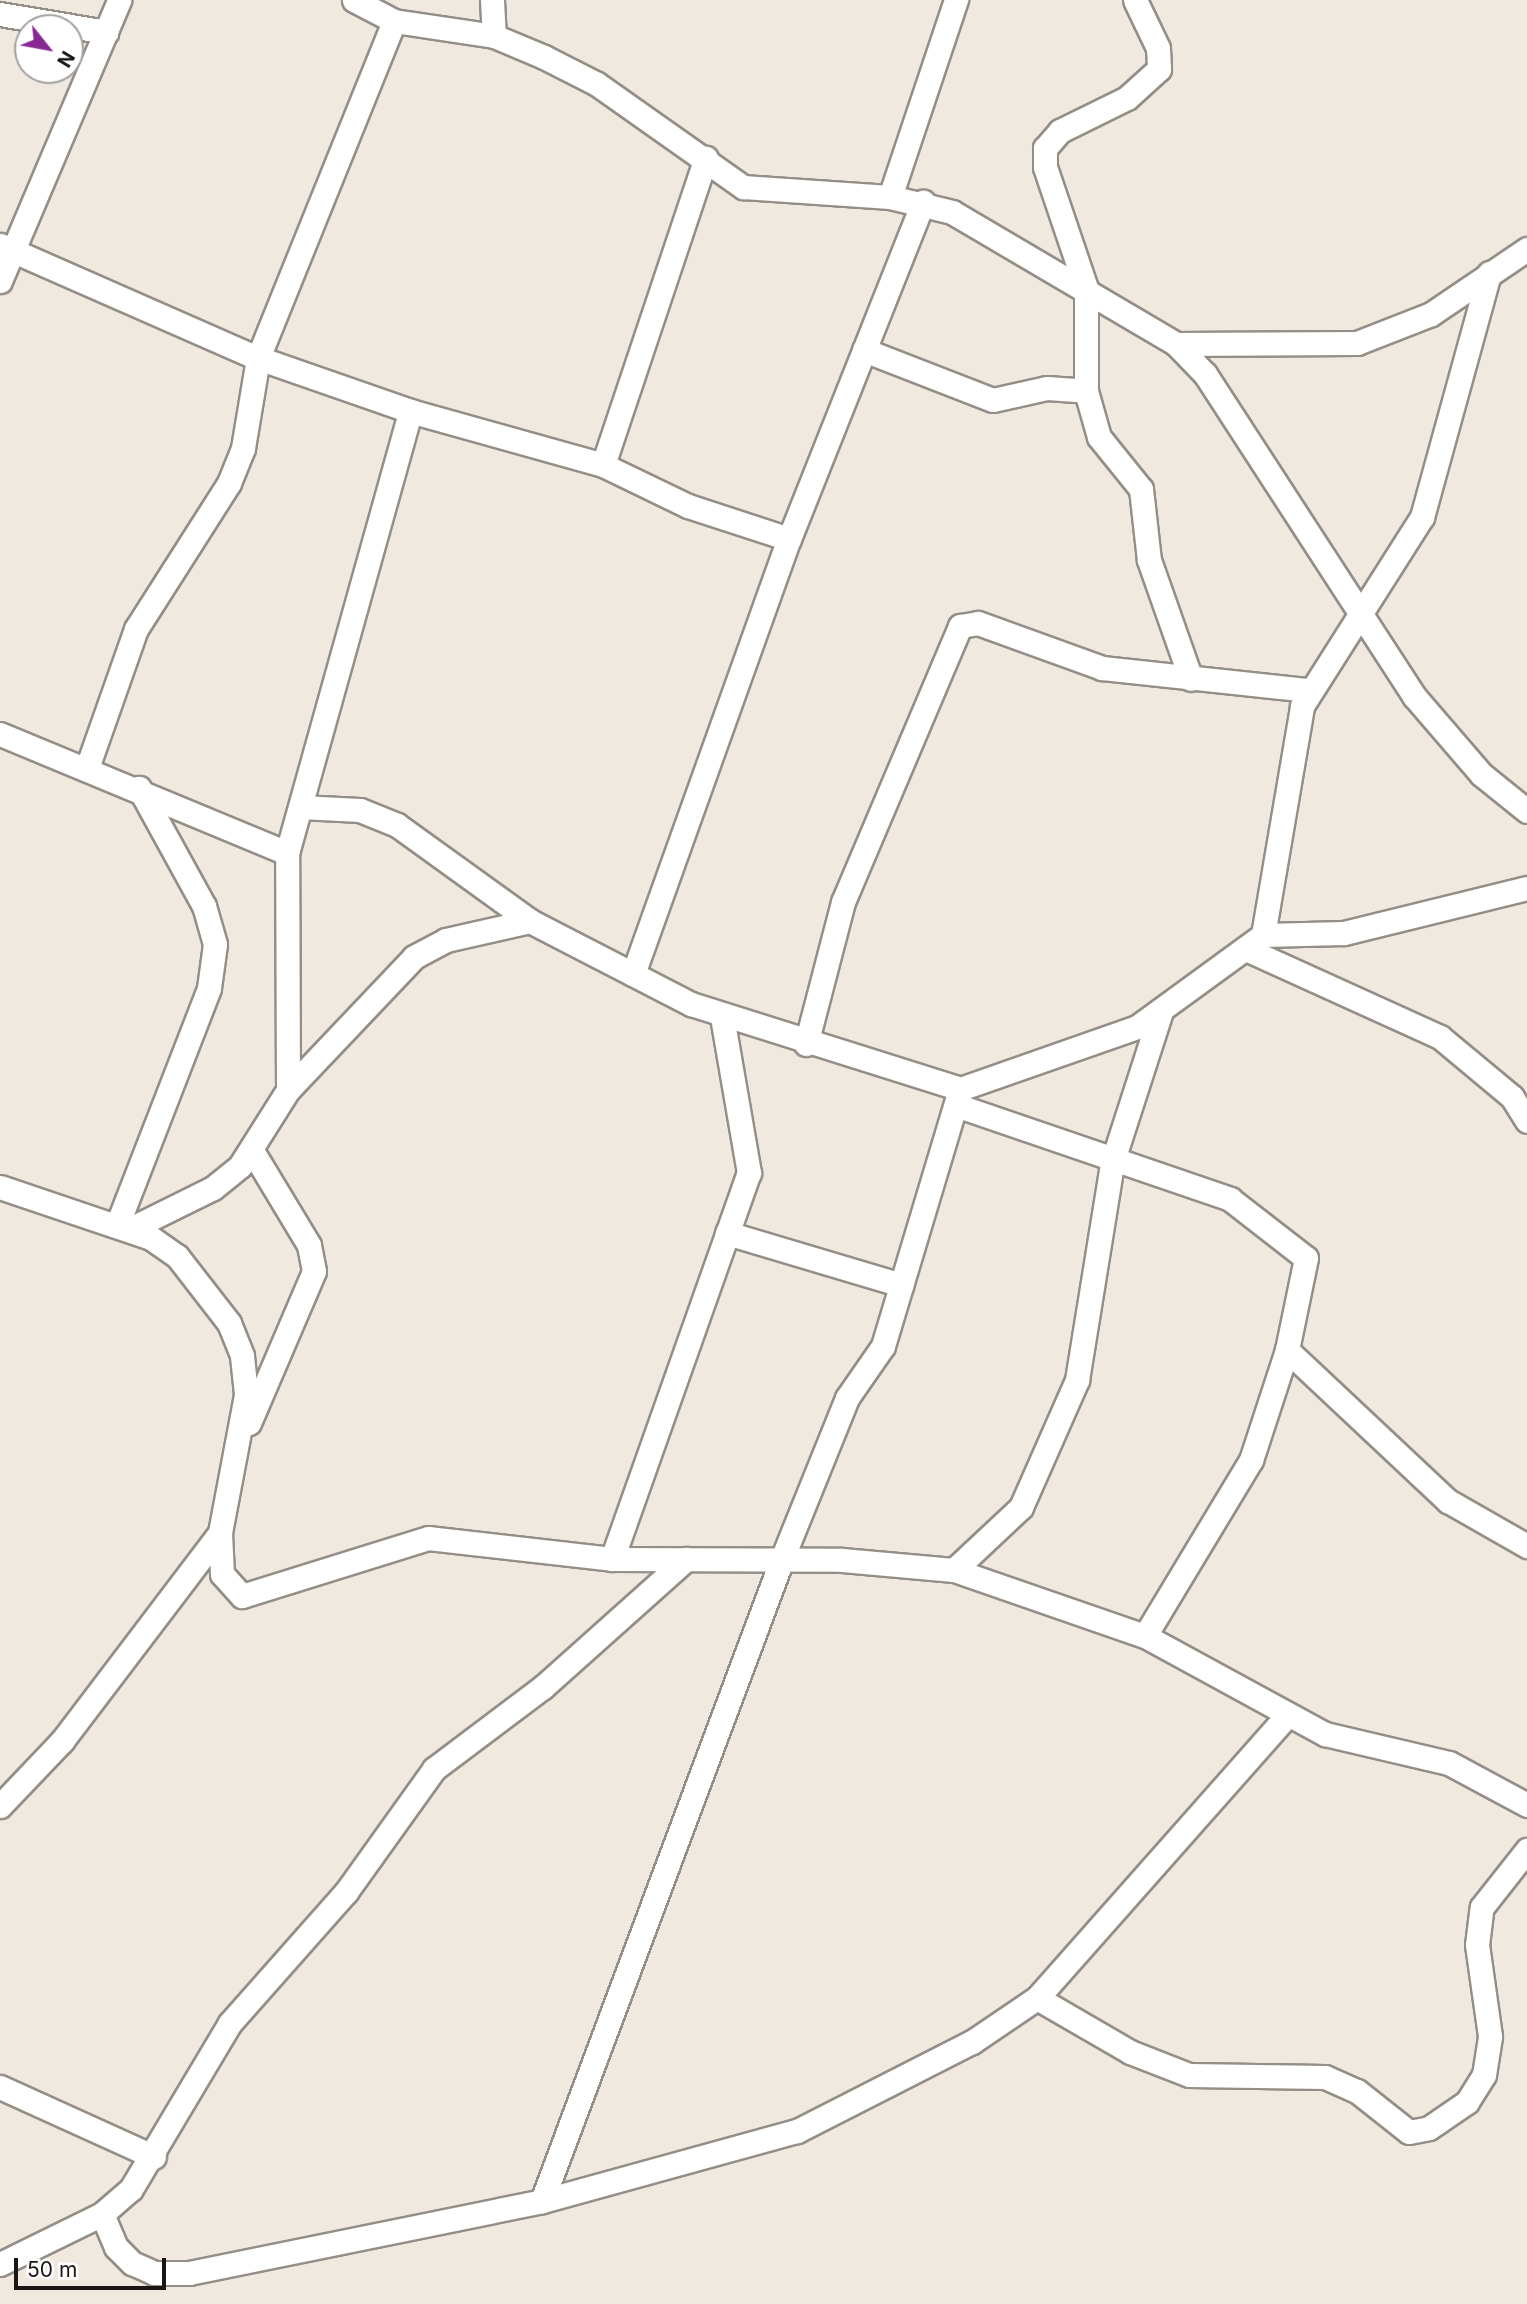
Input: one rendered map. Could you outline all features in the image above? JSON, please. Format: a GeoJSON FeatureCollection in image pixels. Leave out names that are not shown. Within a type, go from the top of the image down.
{"type":"FeatureCollection","features":[{"type":"Feature","properties":{"kind":"street"},"geometry":{"type":"LineString","coordinates":[[0,281],[6,248],[119,0]]}},
{"type":"Feature","properties":{"kind":"street"},"geometry":{"type":"LineString","coordinates":[[354,0],[394,20],[494,36],[597,84],[706,158],[743,187],[890,197],[923,202],[982,228],[1176,344],[1205,374],[1445,735],[1527,811]]}},
{"type":"Feature","properties":{"kind":"street"},"geometry":{"type":"LineString","coordinates":[[492,0],[494,36]]}},
{"type":"Feature","properties":{"kind":"street"},"geometry":{"type":"LineString","coordinates":[[890,197],[956,0]]}},
{"type":"Feature","properties":{"kind":"street"},"geometry":{"type":"LineString","coordinates":[[1135,0],[1158,48],[1159,69],[1151,84],[1060,131],[1045,148],[1045,167],[1086,288],[1086,391],[1099,438],[1141,489],[1149,561],[1191,679]]}},
{"type":"Feature","properties":{"kind":"street"},"geometry":{"type":"LineString","coordinates":[[0,13],[106,32]]}},
{"type":"Feature","properties":{"kind":"street"},"geometry":{"type":"LineString","coordinates":[[87,768],[136,629],[229,483],[243,448],[258,358],[394,20]]}},
{"type":"Feature","properties":{"kind":"street"},"geometry":{"type":"LineString","coordinates":[[603,465],[706,158]]}},
{"type":"Feature","properties":{"kind":"street"},"geometry":{"type":"LineString","coordinates":[[633,974],[789,539],[923,202]]}},
{"type":"Feature","properties":{"kind":"street"},"geometry":{"type":"LineString","coordinates":[[6,248],[258,358],[410,411],[603,465],[688,506],[789,539]]}},
{"type":"Feature","properties":{"kind":"street"},"geometry":{"type":"LineString","coordinates":[[1176,344],[1357,343],[1431,314],[1527,249]]}},
{"type":"Feature","properties":{"kind":"street"},"geometry":{"type":"LineString","coordinates":[[1254,942],[1296,723],[1309,690],[1422,517],[1489,273]]}},
{"type":"Feature","properties":{"kind":"street"},"geometry":{"type":"LineString","coordinates":[[864,350],[993,400],[1047,388],[1086,391]]}},
{"type":"Feature","properties":{"kind":"street"},"geometry":{"type":"LineString","coordinates":[[288,1090],[287,853],[410,411]]}},
{"type":"Feature","properties":{"kind":"street"},"geometry":{"type":"LineString","coordinates":[[806,1044],[842,902],[960,626],[978,623],[1102,668],[1309,690]]}},
{"type":"Feature","properties":{"kind":"street"},"geometry":{"type":"LineString","coordinates":[[0,734],[139,788],[287,853]]}},
{"type":"Feature","properties":{"kind":"street"},"geometry":{"type":"LineString","coordinates":[[125,1226],[209,988],[215,944],[204,906],[139,788]]}},
{"type":"Feature","properties":{"kind":"street"},"geometry":{"type":"LineString","coordinates":[[300,807],[359,810],[397,825],[530,921],[722,1016],[958,1097],[1112,1163],[1230,1199],[1290,1240],[1306,1258],[1306,1276],[1287,1350],[1238,1487],[1145,1636]]}},
{"type":"Feature","properties":{"kind":"street"},"geometry":{"type":"LineString","coordinates":[[958,1097],[1114,1036],[1160,1014],[1254,942],[1344,933],[1527,888]]}},
{"type":"Feature","properties":{"kind":"street"},"geometry":{"type":"LineString","coordinates":[[125,1226],[214,1188],[251,1149],[288,1090],[414,957],[446,940],[530,921]]}},
{"type":"Feature","properties":{"kind":"street"},"geometry":{"type":"LineString","coordinates":[[1254,942],[1440,1037],[1513,1097],[1527,1121]]}},
{"type":"Feature","properties":{"kind":"street"},"geometry":{"type":"LineString","coordinates":[[954,1570],[1021,1507],[1077,1380],[1112,1163],[1160,1014]]}},
{"type":"Feature","properties":{"kind":"street"},"geometry":{"type":"LineString","coordinates":[[612,1559],[749,1173],[722,1016]]}},
{"type":"Feature","properties":{"kind":"street"},"geometry":{"type":"LineString","coordinates":[[542,2201],[782,1559],[847,1398],[883,1346],[958,1097]]}},
{"type":"Feature","properties":{"kind":"street"},"geometry":{"type":"LineString","coordinates":[[251,1149],[309,1245],[314,1271],[243,1435],[219,1534],[222,1574],[242,1596],[428,1538],[612,1559],[782,1559],[954,1570],[1145,1636],[1286,1717],[1362,1746],[1448,1763],[1527,1805]]}},
{"type":"Feature","properties":{"kind":"street"},"geometry":{"type":"LineString","coordinates":[[0,1187],[125,1226],[177,1256],[229,1323],[242,1356],[243,1435]]}},
{"type":"Feature","properties":{"kind":"street"},"geometry":{"type":"LineString","coordinates":[[727,1233],[901,1285]]}},
{"type":"Feature","properties":{"kind":"street"},"geometry":{"type":"LineString","coordinates":[[1287,1350],[1448,1501],[1527,1546]]}},
{"type":"Feature","properties":{"kind":"street"},"geometry":{"type":"LineString","coordinates":[[0,1806],[62,1741],[219,1534]]}},
{"type":"Feature","properties":{"kind":"street"},"geometry":{"type":"LineString","coordinates":[[0,2264],[102,2214],[154,2157],[230,2023],[346,1892],[434,1769],[543,1687],[686,1559]]}},
{"type":"Feature","properties":{"kind":"street"},"geometry":{"type":"LineString","coordinates":[[102,2214],[116,2247],[132,2263],[154,2273],[189,2273],[542,2201],[797,2131],[972,2042],[1037,1998],[1286,1717]]}},
{"type":"Feature","properties":{"kind":"street"},"geometry":{"type":"LineString","coordinates":[[1037,1998],[1130,2052],[1189,2075],[1325,2077],[1357,2091],[1409,2132],[1429,2128],[1467,2102],[1484,2075],[1490,2036],[1477,1945],[1482,1907],[1527,1850]]}},
{"type":"Feature","properties":{"kind":"street"},"geometry":{"type":"LineString","coordinates":[[0,2087],[154,2157]]}}]}
